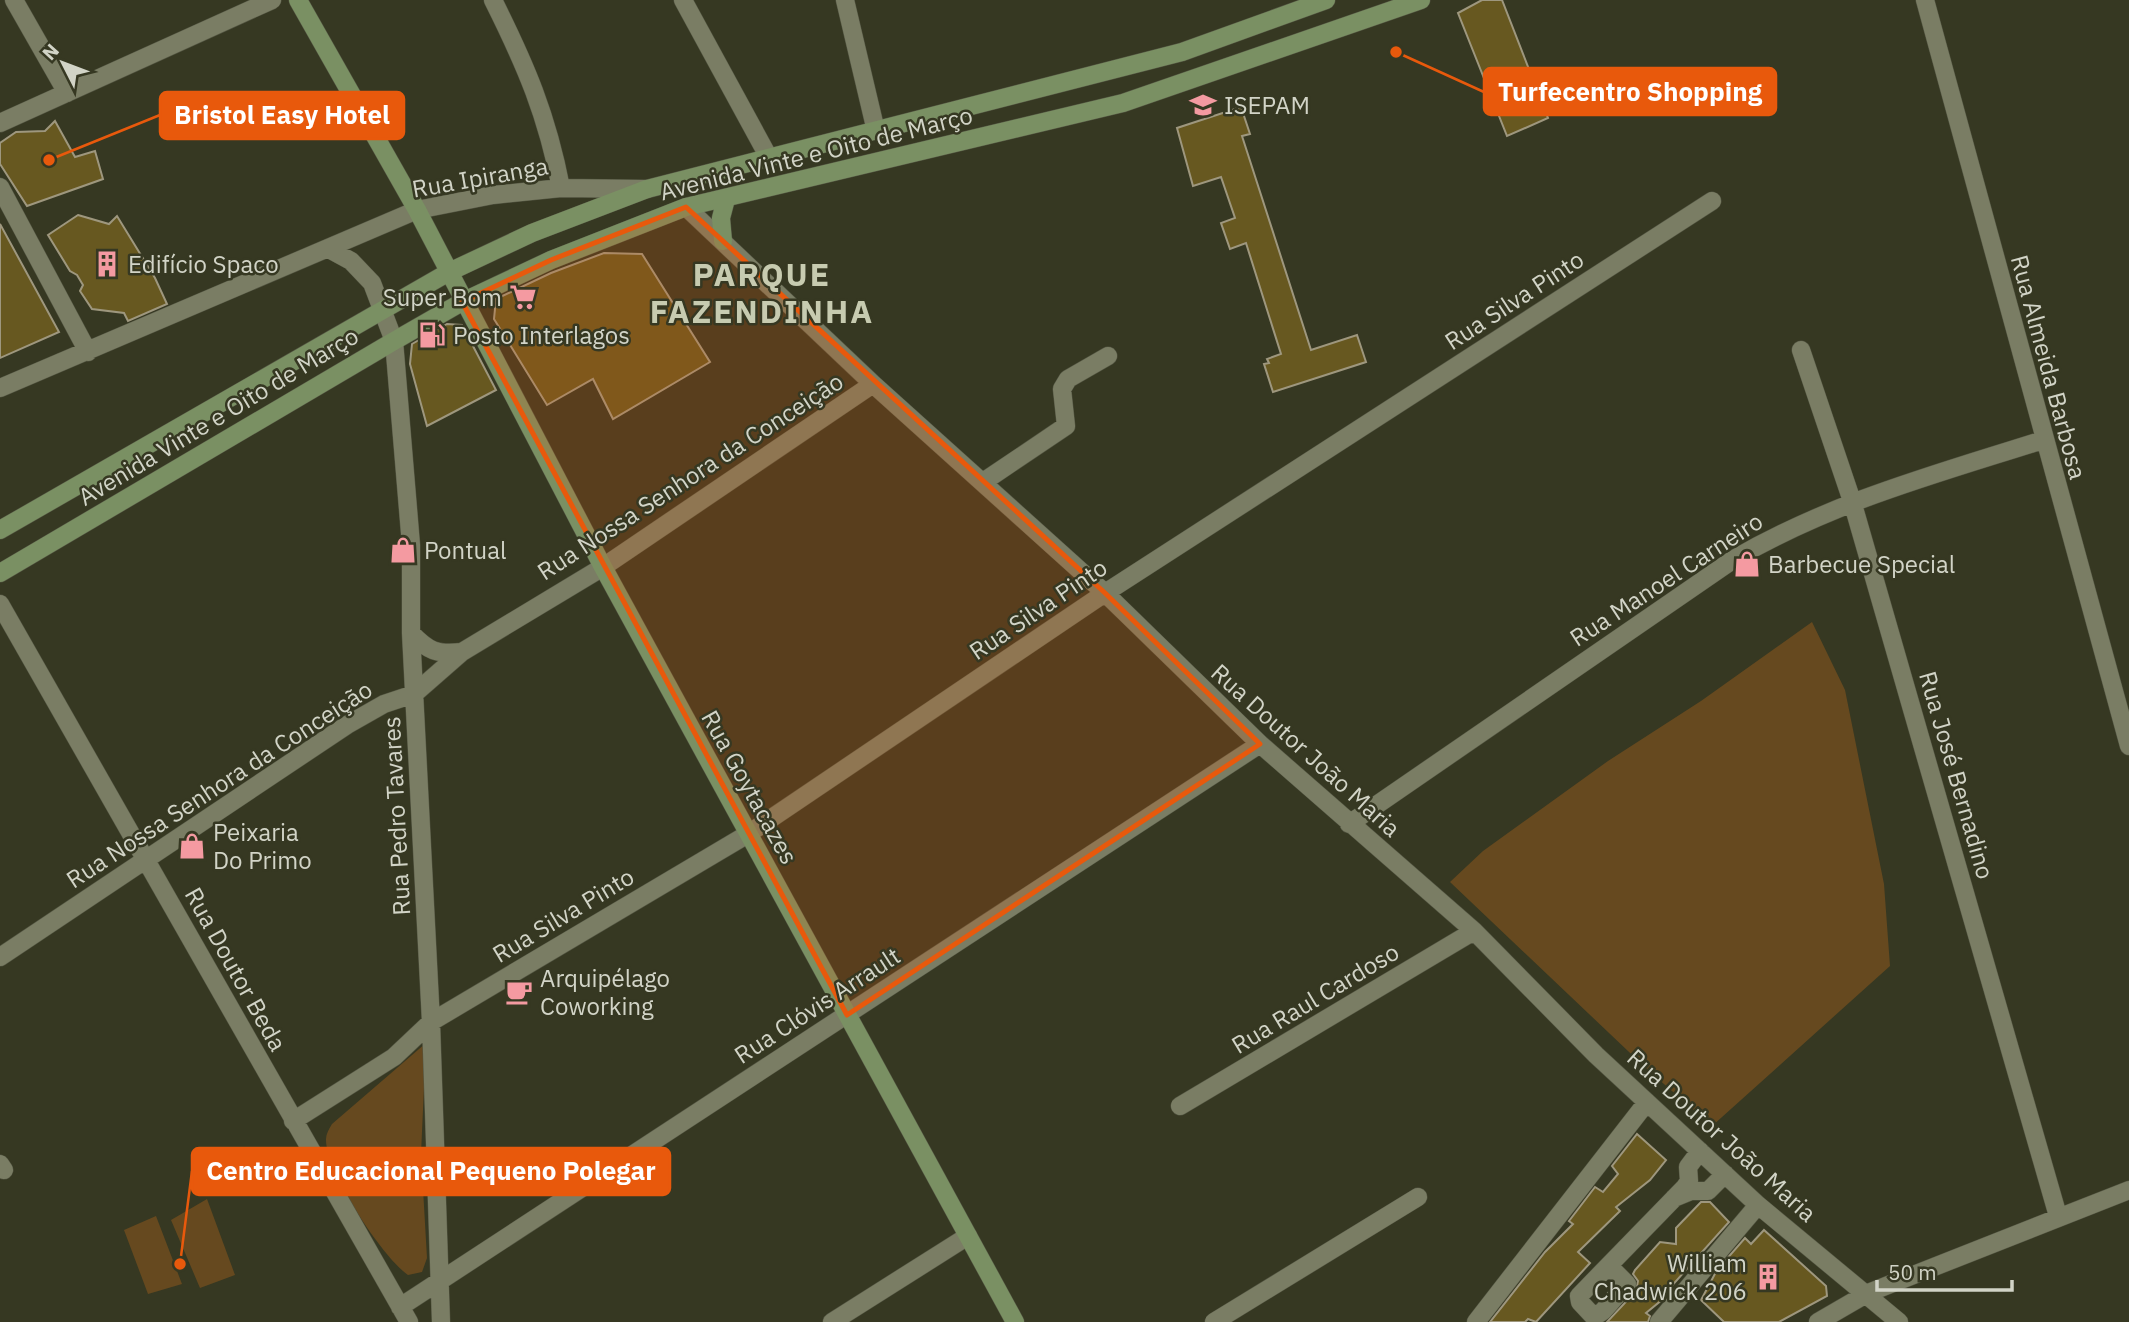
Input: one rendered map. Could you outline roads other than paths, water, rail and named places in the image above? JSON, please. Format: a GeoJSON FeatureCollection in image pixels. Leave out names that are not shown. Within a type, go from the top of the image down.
{"type":"FeatureCollection","features":[{"type":"Feature","properties":{"kind":"main road","name":"Rua Goytacazes"},"geometry":{"type":"LineString","coordinates":[[298,0],[417,210],[462,302],[603,567],[1015,1322]]}},
{"type":"Feature","properties":{"kind":"main road","name":"Avenida Vinte e Oito de Março"},"geometry":{"type":"LineString","coordinates":[[0,530],[449,272],[532,233],[647,189],[1182,52],[1326,0]]}},
{"type":"Feature","properties":{"kind":"main road","name":"Avenida Vinte e Oito de Março"},"geometry":{"type":"LineString","coordinates":[[0,573],[462,302],[551,260],[686,207],[1123,103],[1421,0]]}},
{"type":"Feature","properties":{"kind":"main road"},"geometry":{"type":"LineString","coordinates":[[647,189],[665,192],[686,207]]}},
{"type":"Feature","properties":{"kind":"main road"},"geometry":{"type":"LineString","coordinates":[[723,241],[721,218],[726,199]]}},
{"type":"Feature","properties":{"kind":"street"},"geometry":{"type":"LineString","coordinates":[[14,0],[66,93]]}},
{"type":"Feature","properties":{"kind":"street"},"geometry":{"type":"LineString","coordinates":[[0,123],[272,0]]}},
{"type":"Feature","properties":{"kind":"street"},"geometry":{"type":"LineString","coordinates":[[493,0],[537,94],[551,133],[561,188]]}},
{"type":"Feature","properties":{"kind":"street"},"geometry":{"type":"LineString","coordinates":[[683,0],[768,156]]}},
{"type":"Feature","properties":{"kind":"street"},"geometry":{"type":"LineString","coordinates":[[845,0],[876,131]]}},
{"type":"Feature","properties":{"kind":"street","name":"Rua Almeida Barbosa"},"geometry":{"type":"LineString","coordinates":[[1925,0],[2043,440],[2129,746]]}},
{"type":"Feature","properties":{"kind":"street"},"geometry":{"type":"LineString","coordinates":[[0,187],[88,352]]}},
{"type":"Feature","properties":{"kind":"street","name":"Rua Ipiranga"},"geometry":{"type":"LineString","coordinates":[[0,388],[417,210],[493,195],[561,188],[647,189]]}},
{"type":"Feature","properties":{"kind":"street","name":"Rua Silva Pinto"},"geometry":{"type":"LineString","coordinates":[[293,1121],[394,1057],[431,1021],[748,834],[1105,593],[1712,201]]}},
{"type":"Feature","properties":{"kind":"street","name":"Rua Doutor João Maria"},"geometry":{"type":"LineString","coordinates":[[686,207],[873,384],[1105,593],[1260,744],[1474,931],[1596,1055],[1758,1205],[1868,1293],[1899,1322]]}},
{"type":"Feature","properties":{"kind":"street"},"geometry":{"type":"LineString","coordinates":[[329,249],[364,272],[383,309]]}},
{"type":"Feature","properties":{"kind":"street","name":"Rua Pedro Tavares"},"geometry":{"type":"LineString","coordinates":[[383,309],[394,341],[411,545],[411,633],[433,1063],[441,1322]]}},
{"type":"Feature","properties":{"kind":"street","name":"Rua José Bernadino"},"geometry":{"type":"LineString","coordinates":[[1801,350],[1852,500],[2058,1216]]}},
{"type":"Feature","properties":{"kind":"street"},"geometry":{"type":"LineString","coordinates":[[983,482],[1066,426],[1068,418],[1062,389],[1068,379],[1108,356]]}},
{"type":"Feature","properties":{"kind":"street","name":"Rua Nossa Senhora da Conceição"},"geometry":{"type":"LineString","coordinates":[[0,957],[347,725],[384,704],[414,694],[462,652],[603,567],[873,384]]}},
{"type":"Feature","properties":{"kind":"street","name":"Rua Manoel Carneiro"},"geometry":{"type":"LineString","coordinates":[[1349,824],[1734,559],[1787,529],[1852,500],[2043,440]]}},
{"type":"Feature","properties":{"kind":"street","name":"Rua Doutor Beda"},"geometry":{"type":"LineString","coordinates":[[0,604],[405,1314]]}},
{"type":"Feature","properties":{"kind":"street"},"geometry":{"type":"LineString","coordinates":[[411,633],[427,650],[442,655],[462,652]]}},
{"type":"Feature","properties":{"kind":"street","name":"Rua Clóvis Arrault"},"geometry":{"type":"LineString","coordinates":[[405,1314],[439,1282],[1260,744]]}},
{"type":"Feature","properties":{"kind":"street","name":"Rua Raul Cardoso"},"geometry":{"type":"LineString","coordinates":[[1180,1107],[1474,931]]}},
{"type":"Feature","properties":{"kind":"street"},"geometry":{"type":"LineString","coordinates":[[394,1057],[410,1056],[433,1063]]}},
{"type":"Feature","properties":{"kind":"street"},"geometry":{"type":"LineString","coordinates":[[1476,1322],[1647,1102]]}},
{"type":"Feature","properties":{"kind":"street"},"geometry":{"type":"LineString","coordinates":[[1609,1266],[1689,1181],[1686,1172],[1700,1151]]}},
{"type":"Feature","properties":{"kind":"street"},"geometry":{"type":"LineString","coordinates":[[1674,1198],[1691,1191],[1708,1191],[1725,1174]]}},
{"type":"Feature","properties":{"kind":"street"},"geometry":{"type":"LineString","coordinates":[[1818,1322],[1868,1293],[2129,1190]]}},
{"type":"Feature","properties":{"kind":"street"},"geometry":{"type":"LineString","coordinates":[[1214,1322],[1418,1197]]}},
{"type":"Feature","properties":{"kind":"street"},"geometry":{"type":"LineString","coordinates":[[1659,1322],[1758,1205]]}},
{"type":"Feature","properties":{"kind":"street"},"geometry":{"type":"LineString","coordinates":[[832,1322],[968,1236]]}},
{"type":"Feature","properties":{"kind":"place","name":"Turfecentro Shopping"},"geometry":{"type":"Point","coordinates":[1396,52]}},
{"type":"Feature","properties":{"kind":"place","name":"ISEPAM"},"geometry":{"type":"Point","coordinates":[1203,105]}},
{"type":"Feature","properties":{"kind":"place","name":"Bristol Easy Hotel"},"geometry":{"type":"Point","coordinates":[49,160]}},
{"type":"Feature","properties":{"kind":"place","name":"Edifício Spaco"},"geometry":{"type":"Point","coordinates":[107,264]}},
{"type":"Feature","properties":{"kind":"place","name":"Super Bom"},"geometry":{"type":"Point","coordinates":[523,297]}},
{"type":"Feature","properties":{"kind":"place","name":"Posto Interlagos"},"geometry":{"type":"Point","coordinates":[432,335]}},
{"type":"Feature","properties":{"kind":"place","name":"Pontual"},"geometry":{"type":"Point","coordinates":[403,550]}},
{"type":"Feature","properties":{"kind":"place","name":"Barbecue Special"},"geometry":{"type":"Point","coordinates":[1747,564]}},
{"type":"Feature","properties":{"kind":"place","name":"Peixaria Do Primo"},"geometry":{"type":"Point","coordinates":[192,846]}},
{"type":"Feature","properties":{"kind":"place","name":"Arquipélago Coworking"},"geometry":{"type":"Point","coordinates":[519,992]}},
{"type":"Feature","properties":{"kind":"place","name":"Centro Educacional Pequeno Polegar"},"geometry":{"type":"Point","coordinates":[180,1264]}},
{"type":"Feature","properties":{"kind":"place","name":"William Chadwick 206"},"geometry":{"type":"Point","coordinates":[1768,1277]}},
{"type":"Feature","properties":{"kind":"district","name":"PARQUE FAZENDINHA"},"geometry":{"type":"Point","coordinates":[762,292]}}]}
